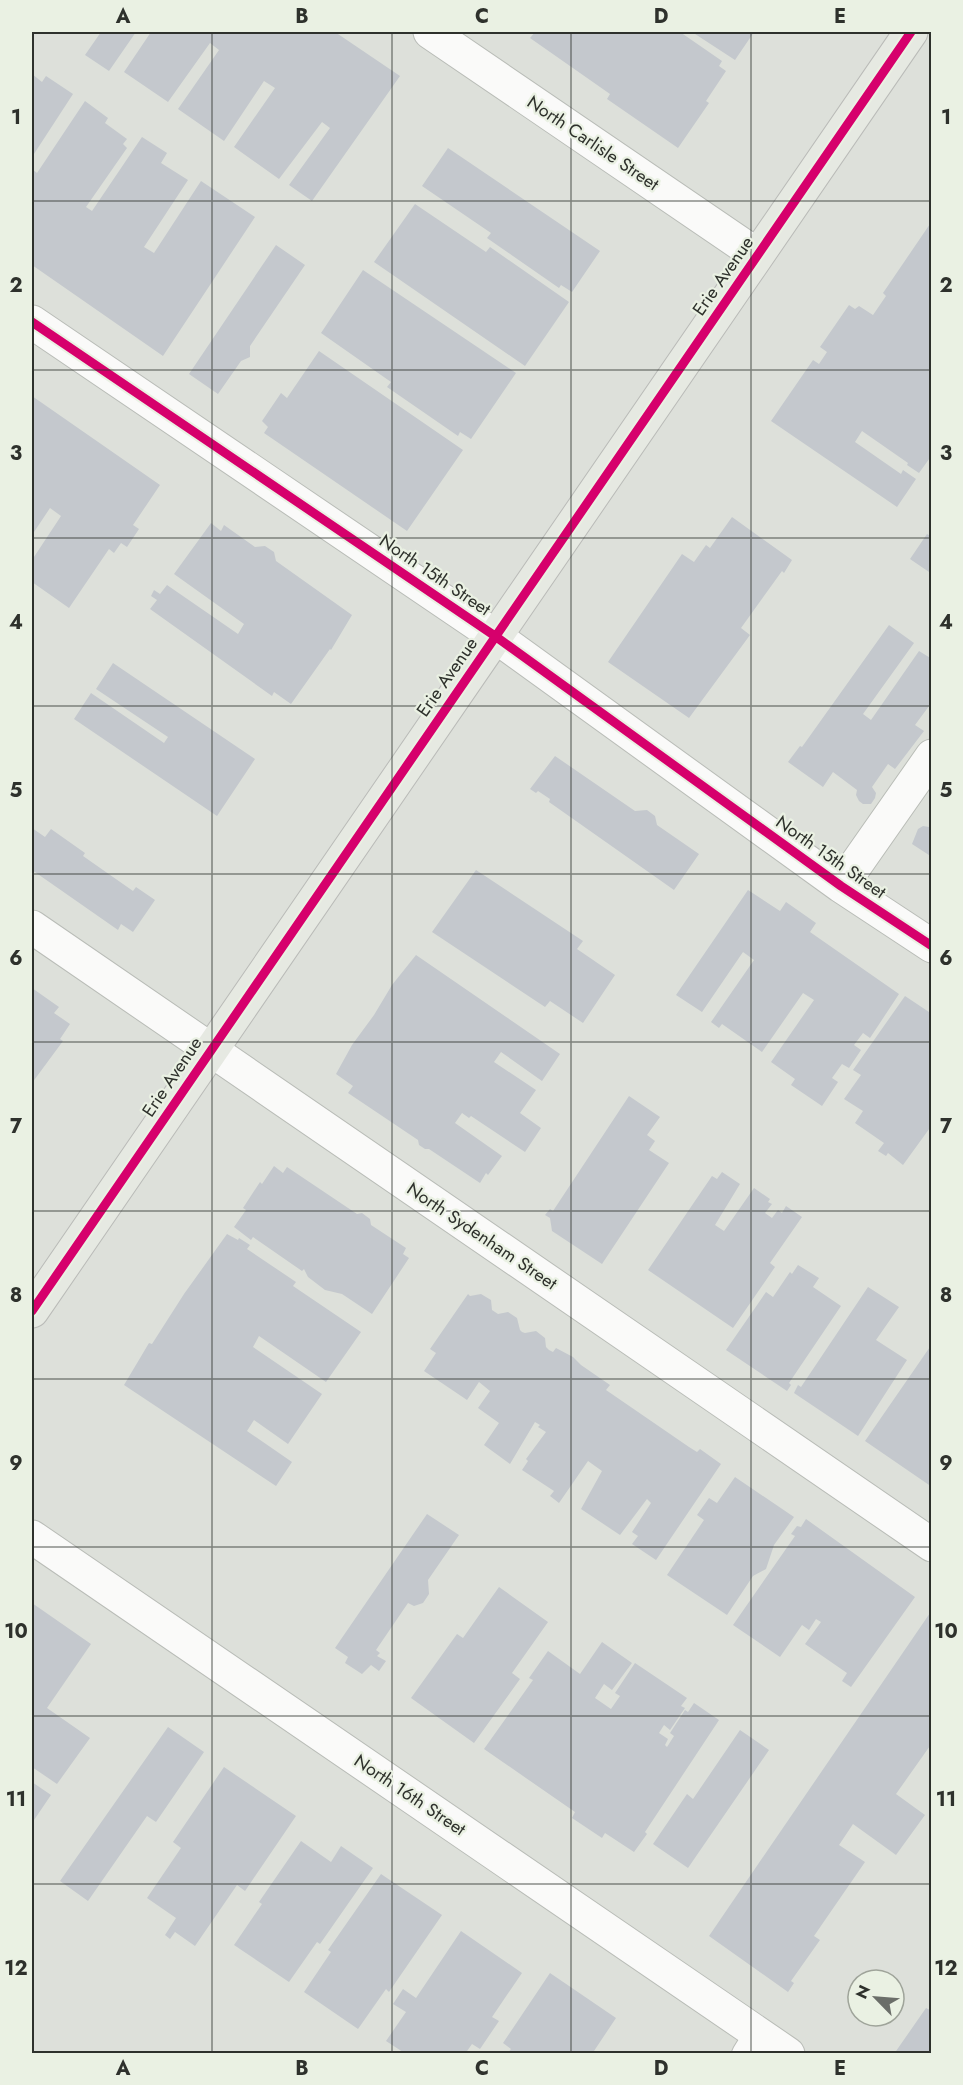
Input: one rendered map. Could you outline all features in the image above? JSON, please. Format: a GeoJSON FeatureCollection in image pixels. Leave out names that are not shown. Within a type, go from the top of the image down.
{"type":"FeatureCollection","features":[{"type":"Feature","properties":{"kind":"main road","name":"Erie Avenue"},"geometry":{"type":"LineString","coordinates":[[32,1311],[911,32]]}},
{"type":"Feature","properties":{"kind":"street","name":"North Carlisle Street"},"geometry":{"type":"LineString","coordinates":[[429,32],[757,255]]}},
{"type":"Feature","properties":{"kind":"street","name":"North 15th Street"},"geometry":{"type":"LineString","coordinates":[[32,322],[495,636],[842,886],[932,946]]}},
{"type":"Feature","properties":{"kind":"street"},"geometry":{"type":"LineString","coordinates":[[842,886],[932,756]]}},
{"type":"Feature","properties":{"kind":"street","name":"North Sydenham Street"},"geometry":{"type":"LineString","coordinates":[[32,927],[932,1545]]}},
{"type":"Feature","properties":{"kind":"street","name":"North 16th Street"},"geometry":{"type":"LineString","coordinates":[[32,1537],[751,2043],[788,2054]]}},
{"type":"Feature","properties":{"kind":"building"},"geometry":{"type":"Polygon","coordinates":[[[101,32],[136,32],[109,71],[85,55],[101,32]]]}},
{"type":"Feature","properties":{"kind":"building"},"geometry":{"type":"Polygon","coordinates":[[[151,32],[335,32],[400,76],[312,201],[289,185],[330,128],[322,122],[279,179],[234,147],[275,88],[264,81],[224,141],[178,109],[219,50],[210,43],[168,102],[124,72],[151,32]]]}},
{"type":"Feature","properties":{"kind":"building"},"geometry":{"type":"Polygon","coordinates":[[[535,32],[680,32],[722,61],[719,66],[726,71],[706,101],[709,103],[678,148],[607,99],[610,94],[530,38],[535,32]]]}},
{"type":"Feature","properties":{"kind":"building"},"geometry":{"type":"Polygon","coordinates":[[[692,32],[754,32],[735,60],[692,32]]]}},
{"type":"Feature","properties":{"kind":"building"},"geometry":{"type":"Polygon","coordinates":[[[32,74],[42,82],[46,76],[73,94],[32,157],[32,74]]]}},
{"type":"Feature","properties":{"kind":"building"},"geometry":{"type":"Polygon","coordinates":[[[85,101],[108,118],[105,123],[127,139],[123,144],[127,148],[86,207],[92,211],[142,137],[167,153],[161,163],[188,180],[144,247],[154,253],[201,181],[255,217],[163,356],[32,265],[32,169],[37,173],[85,101]]]}},
{"type":"Feature","properties":{"kind":"building"},"geometry":{"type":"Polygon","coordinates":[[[448,148],[600,251],[572,292],[561,285],[559,288],[487,238],[491,233],[422,186],[448,148]]]}},
{"type":"Feature","properties":{"kind":"building"},"geometry":{"type":"Polygon","coordinates":[[[415,204],[486,252],[490,247],[569,302],[525,366],[374,262],[415,204]]]}},
{"type":"Feature","properties":{"kind":"building"},"geometry":{"type":"Polygon","coordinates":[[[932,221],[932,455],[919,473],[862,431],[855,442],[901,474],[903,470],[916,479],[897,507],[771,421],[813,360],[819,364],[827,352],[820,347],[849,305],[855,309],[859,306],[873,315],[886,296],[883,293],[932,221]]]}},
{"type":"Feature","properties":{"kind":"building"},"geometry":{"type":"Polygon","coordinates":[[[276,245],[305,265],[250,346],[250,357],[241,361],[218,394],[189,374],[276,245]]]}},
{"type":"Feature","properties":{"kind":"building"},"geometry":{"type":"Polygon","coordinates":[[[363,270],[516,373],[471,439],[460,432],[458,436],[387,387],[391,382],[321,333],[363,270]]]}},
{"type":"Feature","properties":{"kind":"building"},"geometry":{"type":"Polygon","coordinates":[[[319,351],[463,450],[407,531],[264,433],[268,427],[262,421],[281,393],[287,398],[319,351]]]}},
{"type":"Feature","properties":{"kind":"building"},"geometry":{"type":"Polygon","coordinates":[[[32,396],[160,485],[133,525],[139,529],[127,547],[121,543],[114,553],[109,549],[69,608],[32,582],[32,560],[61,516],[50,508],[32,535],[32,396]]]}},
{"type":"Feature","properties":{"kind":"building"},"geometry":{"type":"Polygon","coordinates":[[[732,517],[792,560],[741,628],[750,635],[689,718],[608,662],[682,554],[694,562],[706,545],[710,548],[732,517]]]}},
{"type":"Feature","properties":{"kind":"building"},"geometry":{"type":"Polygon","coordinates":[[[211,523],[221,531],[224,525],[255,547],[265,546],[274,552],[276,561],[352,615],[331,650],[291,704],[274,692],[272,696],[150,609],[157,600],[151,596],[154,590],[160,594],[167,585],[238,634],[244,624],[174,574],[211,523]]]}},
{"type":"Feature","properties":{"kind":"building"},"geometry":{"type":"Polygon","coordinates":[[[927,534],[932,537],[932,574],[910,559],[927,534]]]}},
{"type":"Feature","properties":{"kind":"building"},"geometry":{"type":"Polygon","coordinates":[[[889,625],[914,643],[863,714],[871,720],[919,651],[932,659],[932,702],[915,725],[924,731],[895,769],[888,764],[872,787],[876,793],[875,798],[871,804],[863,804],[856,795],[857,790],[833,772],[823,787],[788,762],[800,746],[802,747],[889,625]]]}},
{"type":"Feature","properties":{"kind":"building"},"geometry":{"type":"Polygon","coordinates":[[[113,663],[255,759],[217,816],[74,719],[91,693],[164,743],[168,737],[96,689],[113,663]]]}},
{"type":"Feature","properties":{"kind":"building"},"geometry":{"type":"Polygon","coordinates":[[[555,756],[635,811],[647,810],[655,816],[657,825],[699,854],[674,890],[549,802],[550,799],[530,789],[555,756]]]}},
{"type":"Feature","properties":{"kind":"building"},"geometry":{"type":"Polygon","coordinates":[[[932,823],[932,857],[912,844],[918,829],[923,826],[929,827],[932,823]]]}},
{"type":"Feature","properties":{"kind":"building"},"geometry":{"type":"Polygon","coordinates":[[[32,828],[45,837],[51,829],[85,853],[83,856],[133,891],[136,887],[155,900],[133,932],[121,924],[118,930],[32,870],[32,828]]]}},
{"type":"Feature","properties":{"kind":"building"},"geometry":{"type":"Polygon","coordinates":[[[476,870],[583,941],[577,949],[615,975],[583,1023],[550,1001],[545,1007],[432,932],[476,870]]]}},
{"type":"Feature","properties":{"kind":"building"},"geometry":{"type":"Polygon","coordinates":[[[748,890],[780,911],[786,902],[816,923],[810,932],[899,994],[870,1038],[863,1033],[854,1045],[861,1050],[849,1068],[842,1064],[832,1078],[838,1082],[822,1106],[791,1085],[795,1079],[771,1062],[814,1000],[803,993],[762,1052],[722,1024],[719,1028],[711,1022],[754,960],[743,952],[702,1012],[676,995],[748,890]]]}},
{"type":"Feature","properties":{"kind":"building"},"geometry":{"type":"Polygon","coordinates":[[[416,955],[560,1054],[542,1081],[501,1052],[494,1062],[536,1090],[520,1113],[541,1128],[525,1152],[471,1116],[469,1118],[462,1113],[455,1123],[502,1156],[480,1183],[429,1149],[419,1145],[418,1140],[348,1093],[353,1086],[336,1074],[352,1045],[392,985],[416,955]]]}},
{"type":"Feature","properties":{"kind":"building"},"geometry":{"type":"Polygon","coordinates":[[[32,988],[59,1007],[54,1013],[70,1024],[60,1039],[63,1041],[32,1083],[32,988]]]}},
{"type":"Feature","properties":{"kind":"building"},"geometry":{"type":"Polygon","coordinates":[[[905,996],[932,1014],[932,1125],[903,1165],[888,1153],[886,1156],[878,1151],[884,1143],[855,1123],[863,1111],[844,1099],[861,1075],[853,1070],[905,996]]]}},
{"type":"Feature","properties":{"kind":"building"},"geometry":{"type":"Polygon","coordinates":[[[629,1096],[660,1117],[647,1135],[655,1141],[649,1150],[669,1163],[602,1264],[552,1231],[550,1218],[545,1215],[550,1209],[553,1211],[629,1096]]]}},
{"type":"Feature","properties":{"kind":"building"},"geometry":{"type":"Polygon","coordinates":[[[274,1166],[283,1173],[287,1167],[357,1214],[362,1213],[370,1219],[371,1225],[406,1248],[403,1254],[409,1258],[372,1314],[342,1294],[325,1290],[308,1277],[304,1269],[302,1271],[253,1237],[251,1240],[234,1227],[246,1210],[243,1208],[260,1182],[262,1184],[274,1166]]]}},
{"type":"Feature","properties":{"kind":"building"},"geometry":{"type":"Polygon","coordinates":[[[722,1172],[740,1184],[715,1225],[724,1231],[754,1188],[770,1199],[768,1202],[772,1204],[765,1213],[772,1218],[778,1210],[782,1213],[786,1206],[802,1217],[770,1263],[775,1267],[733,1328],[648,1270],[712,1176],[717,1179],[722,1172]]]}},
{"type":"Feature","properties":{"kind":"building"},"geometry":{"type":"Polygon","coordinates":[[[227,1234],[250,1245],[247,1249],[296,1282],[293,1286],[361,1332],[326,1382],[259,1336],[253,1347],[322,1394],[288,1444],[254,1420],[247,1431],[292,1462],[276,1486],[124,1385],[149,1343],[152,1344],[227,1234]]]}},
{"type":"Feature","properties":{"kind":"building"},"geometry":{"type":"Polygon","coordinates":[[[798,1265],[819,1278],[813,1287],[841,1306],[789,1383],[791,1385],[787,1391],[726,1350],[766,1292],[773,1297],[790,1272],[792,1274],[798,1265]]]}},
{"type":"Feature","properties":{"kind":"building"},"geometry":{"type":"Polygon","coordinates":[[[868,1287],[899,1307],[876,1340],[907,1360],[858,1436],[794,1393],[798,1385],[801,1387],[868,1287]]]}},
{"type":"Feature","properties":{"kind":"building"},"geometry":{"type":"Polygon","coordinates":[[[468,1294],[470,1296],[481,1294],[491,1300],[492,1310],[498,1314],[508,1312],[517,1318],[522,1332],[536,1331],[545,1338],[546,1347],[549,1350],[553,1352],[556,1348],[573,1357],[610,1385],[606,1390],[689,1447],[697,1452],[700,1449],[721,1464],[656,1560],[632,1544],[638,1536],[632,1532],[651,1503],[647,1499],[620,1535],[581,1509],[602,1471],[588,1461],[559,1503],[550,1496],[554,1491],[522,1470],[528,1461],[526,1459],[546,1432],[538,1427],[540,1425],[535,1422],[510,1464],[484,1445],[499,1423],[478,1408],[490,1391],[479,1382],[467,1400],[424,1371],[436,1353],[430,1349],[468,1294]]]}},
{"type":"Feature","properties":{"kind":"building"},"geometry":{"type":"Polygon","coordinates":[[[932,1344],[932,1487],[865,1441],[932,1344]]]}},
{"type":"Feature","properties":{"kind":"building"},"geometry":{"type":"Polygon","coordinates":[[[735,1477],[794,1517],[774,1545],[766,1569],[753,1576],[727,1615],[667,1575],[704,1520],[697,1515],[709,1498],[717,1503],[735,1477]]]}},
{"type":"Feature","properties":{"kind":"building"},"geometry":{"type":"Polygon","coordinates":[[[427,1514],[459,1535],[428,1580],[429,1594],[423,1603],[414,1606],[408,1603],[376,1650],[380,1653],[377,1656],[386,1661],[379,1671],[371,1665],[362,1674],[345,1663],[348,1657],[335,1648],[427,1514]]]}},
{"type":"Feature","properties":{"kind":"building"},"geometry":{"type":"Polygon","coordinates":[[[806,1519],[915,1597],[851,1687],[842,1681],[847,1673],[805,1644],[821,1622],[816,1619],[809,1630],[802,1625],[780,1657],[733,1625],[795,1536],[791,1534],[797,1526],[801,1527],[806,1519]]]}},
{"type":"Feature","properties":{"kind":"building"},"geometry":{"type":"Polygon","coordinates":[[[499,1587],[548,1622],[512,1673],[520,1679],[474,1743],[411,1698],[457,1634],[463,1638],[499,1587]]]}},
{"type":"Feature","properties":{"kind":"building"},"geometry":{"type":"Polygon","coordinates":[[[32,1603],[91,1644],[47,1708],[90,1738],[57,1784],[32,1767],[32,1603]]]}},
{"type":"Feature","properties":{"kind":"building"},"geometry":{"type":"Polygon","coordinates":[[[930,1613],[932,1614],[932,1743],[896,1794],[925,1815],[896,1855],[853,1824],[839,1845],[865,1862],[814,1936],[820,1940],[791,1981],[794,1983],[788,1992],[709,1936],[930,1613]]]}},
{"type":"Feature","properties":{"kind":"building"},"geometry":{"type":"Polygon","coordinates":[[[602,1642],[632,1663],[612,1690],[604,1684],[595,1698],[611,1709],[620,1696],[615,1693],[635,1663],[687,1698],[681,1706],[685,1708],[670,1730],[664,1725],[659,1733],[668,1739],[665,1745],[667,1747],[674,1736],[670,1733],[685,1710],[688,1712],[694,1703],[719,1720],[634,1852],[605,1833],[602,1838],[572,1818],[575,1812],[484,1749],[533,1680],[529,1678],[548,1651],[580,1674],[602,1642]]]}},
{"type":"Feature","properties":{"kind":"building"},"geometry":{"type":"Polygon","coordinates":[[[168,1727],[204,1752],[156,1822],[147,1816],[88,1901],[60,1881],[168,1727]]]}},
{"type":"Feature","properties":{"kind":"building"},"geometry":{"type":"Polygon","coordinates":[[[740,1730],[769,1750],[688,1868],[653,1844],[687,1794],[693,1799],[740,1730]]]}},
{"type":"Feature","properties":{"kind":"building"},"geometry":{"type":"Polygon","coordinates":[[[224,1767],[296,1816],[245,1891],[237,1885],[195,1946],[175,1932],[170,1939],[165,1935],[176,1918],[147,1898],[181,1848],[173,1842],[224,1767]]]}},
{"type":"Feature","properties":{"kind":"building"},"geometry":{"type":"Polygon","coordinates":[[[32,1782],[51,1795],[32,1823],[32,1782]]]}},
{"type":"Feature","properties":{"kind":"building"},"geometry":{"type":"Polygon","coordinates":[[[301,1841],[331,1862],[341,1846],[373,1868],[320,1944],[317,1942],[289,1982],[234,1945],[262,1904],[259,1902],[301,1841]]]}},
{"type":"Feature","properties":{"kind":"building"},"geometry":{"type":"Polygon","coordinates":[[[381,1874],[442,1915],[389,1992],[386,1989],[358,2029],[304,1992],[331,1952],[328,1950],[381,1874]]]}},
{"type":"Feature","properties":{"kind":"building"},"geometry":{"type":"Polygon","coordinates":[[[461,1931],[522,1973],[492,2017],[499,2021],[480,2049],[472,2044],[465,2054],[406,2054],[386,2041],[406,2012],[393,2004],[403,1989],[416,1998],[461,1931]]]}},
{"type":"Feature","properties":{"kind":"building"},"geometry":{"type":"Polygon","coordinates":[[[550,1973],[616,2018],[592,2054],[507,2054],[511,2049],[503,2043],[550,1973]]]}},
{"type":"Feature","properties":{"kind":"building"},"geometry":{"type":"Polygon","coordinates":[[[926,2008],[932,2011],[932,2054],[894,2054],[926,2008]]]}},
{"type":"Feature","properties":{"kind":"cycle path"},"geometry":{"type":"LineString","coordinates":[[32,1311],[911,32]]}},
{"type":"Feature","properties":{"kind":"cycle path"},"geometry":{"type":"LineString","coordinates":[[32,322],[495,636],[841,886],[932,946]]}}]}
